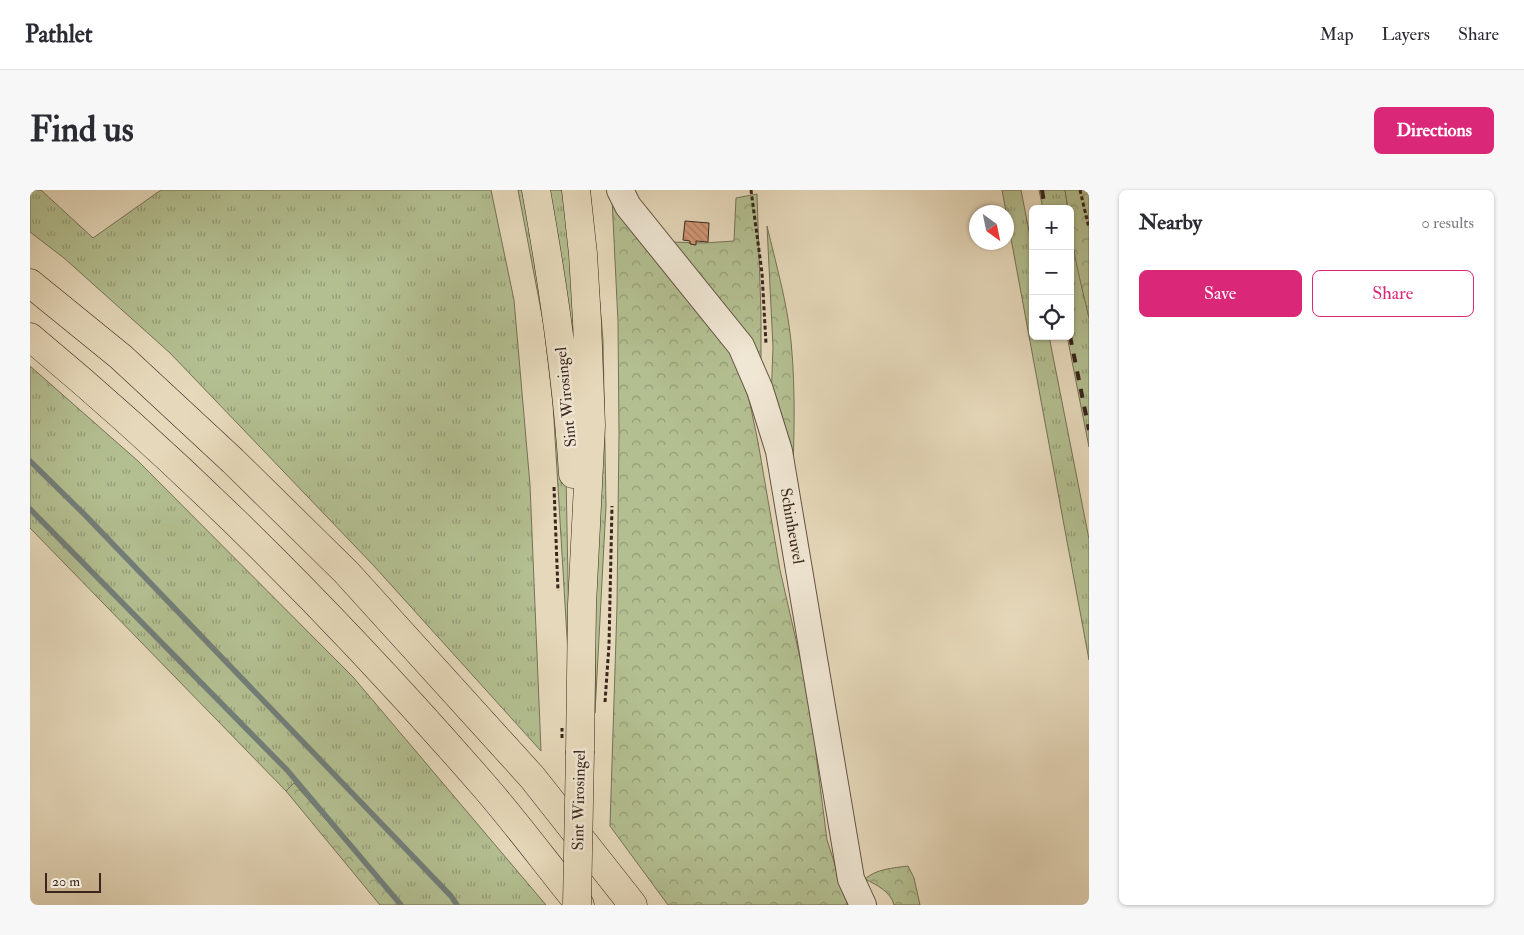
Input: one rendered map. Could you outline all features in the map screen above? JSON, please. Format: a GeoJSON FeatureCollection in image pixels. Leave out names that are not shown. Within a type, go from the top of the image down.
{"type":"FeatureCollection","features":[{"type":"Feature","properties":{"kind":"main road","name":"Sint Wirosingel"},"geometry":{"type":"LineString","coordinates":[[536,190],[559,330],[570,426],[582,605]]}},
{"type":"Feature","properties":{"kind":"main road","name":"Sint Wirosingel"},"geometry":{"type":"LineString","coordinates":[[576,190],[583,254],[591,425],[582,605],[578,905]]}},
{"type":"Feature","properties":{"kind":"main road"},"geometry":{"type":"LineString","coordinates":[[30,283],[128,364],[233,461],[346,572],[532,777],[633,905]]}},
{"type":"Feature","properties":{"kind":"main road"},"geometry":{"type":"LineString","coordinates":[[30,337],[89,386],[214,500],[358,646],[486,788],[578,905]]}},
{"type":"Feature","properties":{"kind":"street","name":"Schinheuvel"},"geometry":{"type":"LineString","coordinates":[[620,190],[628,206],[741,346],[760,390],[779,451],[851,879],[863,905]]}},
{"type":"Feature","properties":{"kind":"path"},"geometry":{"type":"LineString","coordinates":[[751,190],[762,273],[766,347]]}},
{"type":"Feature","properties":{"kind":"path"},"geometry":{"type":"LineString","coordinates":[[1080,190],[1089,228]]}},
{"type":"Feature","properties":{"kind":"green space"},"geometry":{"type":"Polygon","coordinates":[[[30,190],[41,190],[93,238],[161,190],[491,190],[514,300],[530,485],[541,751],[374,566],[170,353],[64,258],[30,232],[30,190]]]}},
{"type":"Feature","properties":{"kind":"green space"},"geometry":{"type":"Polygon","coordinates":[[[518,190],[528,190],[566,474],[570,687],[553,404],[544,326],[518,190]]]}},
{"type":"Feature","properties":{"kind":"green space"},"geometry":{"type":"Polygon","coordinates":[[[543,190],[567,190],[582,394],[543,190]]]}},
{"type":"Feature","properties":{"kind":"green space"},"geometry":{"type":"Polygon","coordinates":[[[582,190],[590,190],[603,340],[606,506],[595,713],[596,343],[582,190]]]}},
{"type":"Feature","properties":{"kind":"green space"},"geometry":{"type":"Polygon","coordinates":[[[1002,190],[1021,190],[1029,231],[1029,336],[1013,250],[1014,205],[1005,205],[1002,190]]]}},
{"type":"Feature","properties":{"kind":"green space"},"geometry":{"type":"Polygon","coordinates":[[[1039,190],[1065,190],[1067,205],[1042,205],[1039,190]]]}},
{"type":"Feature","properties":{"kind":"green space"},"geometry":{"type":"Polygon","coordinates":[[[1065,190],[1089,190],[1089,318],[1074,250],[1074,205],[1067,205],[1065,190]]]}},
{"type":"Feature","properties":{"kind":"green space"},"geometry":{"type":"Polygon","coordinates":[[[757,194],[761,366],[671,242],[704,243],[734,241],[736,198],[757,194]]]}},
{"type":"Feature","properties":{"kind":"green space"},"geometry":{"type":"Polygon","coordinates":[[[612,198],[730,349],[749,399],[780,570],[815,723],[816,754],[827,840],[848,905],[668,905],[610,826],[617,606],[619,433],[618,322],[612,198]]]}},
{"type":"Feature","properties":{"kind":"green space"},"geometry":{"type":"Polygon","coordinates":[[[767,226],[784,297],[793,360],[794,437],[792,494],[771,402],[773,347],[767,226]]]}},
{"type":"Feature","properties":{"kind":"green space"},"geometry":{"type":"Polygon","coordinates":[[[1074,241],[1089,318],[1089,447],[1068,340],[1074,340],[1074,241]]]}},
{"type":"Feature","properties":{"kind":"green space"},"geometry":{"type":"Polygon","coordinates":[[[1030,340],[1050,340],[1089,539],[1089,660],[1030,340]]]}},
{"type":"Feature","properties":{"kind":"green space"},"geometry":{"type":"Polygon","coordinates":[[[30,366],[138,461],[353,677],[546,905],[400,905],[294,783],[286,791],[30,528],[30,366]]]}},
{"type":"Feature","properties":{"kind":"green space"},"geometry":{"type":"Polygon","coordinates":[[[294,783],[400,905],[380,905],[286,791],[294,783]]]}},
{"type":"Feature","properties":{"kind":"green space"},"geometry":{"type":"Polygon","coordinates":[[[908,866],[914,878],[920,905],[894,905],[887,893],[879,886],[865,879],[879,871],[908,866]]]}},
{"type":"Feature","properties":{"kind":"building"},"geometry":{"type":"Polygon","coordinates":[[[685,221],[709,223],[708,242],[696,241],[696,245],[690,244],[690,241],[683,240],[685,221]]]}},
{"type":"Feature","properties":{"kind":"waterway"},"geometry":{"type":"LineString","coordinates":[[30,461],[86,516],[451,896],[457,905]]}},
{"type":"Feature","properties":{"kind":"waterway"},"geometry":{"type":"LineString","coordinates":[[30,509],[287,770],[401,905]]}},
{"type":"Feature","properties":{"kind":"railway"},"geometry":{"type":"LineString","coordinates":[[1042,190],[1044,205]]}},
{"type":"Feature","properties":{"kind":"railway"},"geometry":{"type":"LineString","coordinates":[[1071,340],[1089,430]]}}]}
